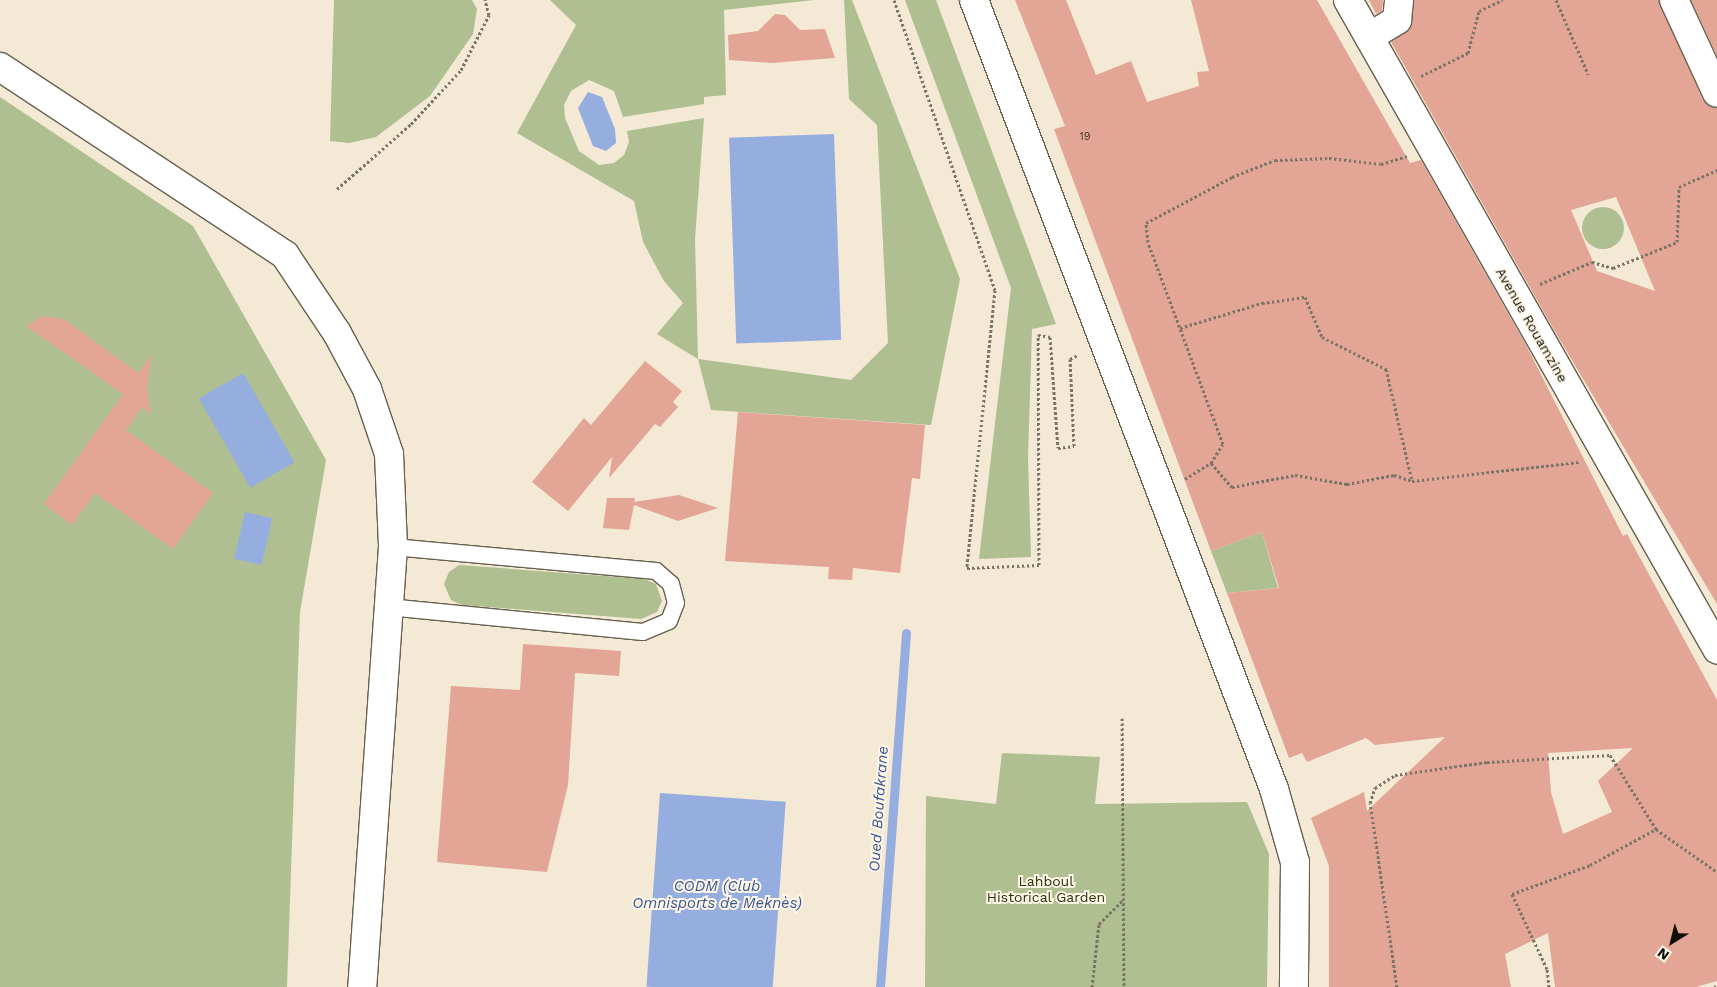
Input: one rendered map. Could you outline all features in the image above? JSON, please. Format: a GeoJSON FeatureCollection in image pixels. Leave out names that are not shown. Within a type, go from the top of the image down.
{"type":"FeatureCollection","features":[{"type":"Feature","properties":{"kind":"main road"},"geometry":{"type":"LineString","coordinates":[[974,0],[1274,789],[1296,862],[1294,987]]}},
{"type":"Feature","properties":{"kind":"main road","name":"Avenue Rouamzine"},"geometry":{"type":"LineString","coordinates":[[1348,0],[1717,649]]}},
{"type":"Feature","properties":{"kind":"main road"},"geometry":{"type":"LineString","coordinates":[[1369,37],[1397,20],[1399,0]]}},
{"type":"Feature","properties":{"kind":"main road"},"geometry":{"type":"LineString","coordinates":[[1674,0],[1717,93]]}},
{"type":"Feature","properties":{"kind":"main road"},"geometry":{"type":"LineString","coordinates":[[0,67],[285,255],[337,332],[367,389],[389,454],[393,547],[362,987]]}},
{"type":"Feature","properties":{"kind":"lane"},"geometry":{"type":"LineString","coordinates":[[388,607],[643,632],[669,620],[676,603],[671,584],[656,571],[393,547]]}},
{"type":"Feature","properties":{"kind":"path"},"geometry":{"type":"LineString","coordinates":[[337,189],[411,124],[461,70],[489,15],[485,0]]}},
{"type":"Feature","properties":{"kind":"path"},"geometry":{"type":"LineString","coordinates":[[894,0],[995,290],[967,568],[1039,565],[1038,335],[1050,336],[1058,448],[1074,446],[1070,359],[1104,343]]}},
{"type":"Feature","properties":{"kind":"path"},"geometry":{"type":"LineString","coordinates":[[1397,88],[1468,53],[1479,11],[1503,0]]}},
{"type":"Feature","properties":{"kind":"path"},"geometry":{"type":"LineString","coordinates":[[1556,0],[1588,74]]}},
{"type":"Feature","properties":{"kind":"path"},"geometry":{"type":"LineString","coordinates":[[1161,494],[1211,463],[1223,444],[1148,242],[1146,223],[1232,177],[1275,160],[1329,158],[1381,164],[1431,149]]}},
{"type":"Feature","properties":{"kind":"path"},"geometry":{"type":"LineString","coordinates":[[1514,294],[1592,262],[1612,268],[1677,242],[1679,188],[1717,170]]}},
{"type":"Feature","properties":{"kind":"path"},"geometry":{"type":"LineString","coordinates":[[1180,328],[1262,302],[1305,297],[1322,337],[1386,369],[1412,481]]}},
{"type":"Feature","properties":{"kind":"path"},"geometry":{"type":"LineString","coordinates":[[1211,463],[1232,487],[1295,475],[1347,484],[1394,475],[1412,481],[1573,465],[1603,450]]}},
{"type":"Feature","properties":{"kind":"path"},"geometry":{"type":"LineString","coordinates":[[1122,718],[1124,987]]}},
{"type":"Feature","properties":{"kind":"path"},"geometry":{"type":"LineString","coordinates":[[1397,987],[1370,802],[1376,788],[1395,775],[1487,762],[1610,755],[1656,829],[1717,872]]}},
{"type":"Feature","properties":{"kind":"path"},"geometry":{"type":"LineString","coordinates":[[1549,987],[1547,969],[1512,894],[1590,866],[1656,829]]}},
{"type":"Feature","properties":{"kind":"path"},"geometry":{"type":"LineString","coordinates":[[1092,987],[1099,924],[1124,899]]}},
{"type":"Feature","properties":{"kind":"green space"},"geometry":{"type":"Polygon","coordinates":[[[334,0],[472,0],[477,9],[473,34],[430,96],[376,137],[349,143],[330,141],[334,0]]]}},
{"type":"Feature","properties":{"kind":"green space"},"geometry":{"type":"Polygon","coordinates":[[[550,0],[814,0],[724,10],[726,95],[704,97],[704,104],[623,117],[614,91],[589,80],[571,91],[564,105],[565,118],[579,151],[599,165],[614,163],[624,155],[629,142],[627,131],[704,118],[695,239],[698,359],[657,334],[683,303],[664,281],[643,242],[634,201],[517,133],[576,25],[550,0]]]}},
{"type":"Feature","properties":{"kind":"green space"},"geometry":{"type":"Polygon","coordinates":[[[844,0],[852,0],[960,279],[931,425],[711,410],[698,359],[851,380],[888,343],[877,125],[849,99],[844,0]]]}},
{"type":"Feature","properties":{"kind":"green space"},"geometry":{"type":"Polygon","coordinates":[[[905,0],[936,0],[1056,324],[1032,329],[1028,458],[1031,557],[979,559],[1011,288],[905,0]]]}},
{"type":"Feature","properties":{"kind":"green space"},"geometry":{"type":"Polygon","coordinates":[[[0,97],[193,226],[326,460],[300,612],[287,987],[0,987],[0,97]]]}},
{"type":"Feature","properties":{"kind":"green space"},"geometry":{"type":"Polygon","coordinates":[[[1603,207],[1618,213],[1624,228],[1618,243],[1603,249],[1588,243],[1582,228],[1588,213],[1603,207]]]}},
{"type":"Feature","properties":{"kind":"green space"},"geometry":{"type":"Polygon","coordinates":[[[1262,532],[1278,588],[1227,593],[1211,551],[1262,532]]]}},
{"type":"Feature","properties":{"kind":"green space"},"geometry":{"type":"Polygon","coordinates":[[[459,565],[644,579],[656,584],[662,601],[657,612],[641,619],[462,605],[451,600],[444,584],[449,572],[459,565]]]}},
{"type":"Feature","properties":{"kind":"green space","name":"Lahboul Historical Garden"},"geometry":{"type":"Polygon","coordinates":[[[1002,753],[1100,757],[1095,804],[1247,802],[1269,854],[1267,987],[925,987],[926,796],[996,804],[1002,753]]]}},
{"type":"Feature","properties":{"kind":"water"},"geometry":{"type":"Polygon","coordinates":[[[588,92],[602,97],[615,129],[616,143],[606,151],[593,146],[578,108],[588,92]]]}},
{"type":"Feature","properties":{"kind":"water"},"geometry":{"type":"Polygon","coordinates":[[[834,134],[841,340],[736,344],[729,138],[834,134]]]}},
{"type":"Feature","properties":{"kind":"water"},"geometry":{"type":"Polygon","coordinates":[[[243,373],[294,462],[250,488],[199,399],[243,373]]]}},
{"type":"Feature","properties":{"kind":"water"},"geometry":{"type":"Polygon","coordinates":[[[245,512],[272,518],[261,565],[234,559],[245,512]]]}},
{"type":"Feature","properties":{"kind":"water","name":"CODM (Club Omnisports de Meknès)"},"geometry":{"type":"Polygon","coordinates":[[[660,793],[786,802],[773,987],[646,987],[660,793]]]}},
{"type":"Feature","properties":{"kind":"building"},"geometry":{"type":"Polygon","coordinates":[[[1015,0],[1066,0],[1096,75],[1131,61],[1147,102],[1199,86],[1197,72],[1209,71],[1191,0],[1317,0],[1410,163],[1421,160],[1526,345],[1623,536],[1627,534],[1717,700],[1717,981],[1696,987],[1555,987],[1548,933],[1505,954],[1511,987],[1329,987],[1329,866],[1311,818],[1364,792],[1367,811],[1445,737],[1375,745],[1366,738],[1307,762],[1302,753],[1289,758],[1227,593],[1279,588],[1262,532],[1211,551],[1054,129],[1065,126],[1015,0]],[[1633,748],[1548,753],[1551,792],[1563,834],[1612,812],[1598,781],[1633,748]]]}},
{"type":"Feature","properties":{"kind":"building"},"geometry":{"type":"Polygon","coordinates":[[[1369,0],[1383,0],[1382,11],[1376,14],[1369,0]]]}},
{"type":"Feature","properties":{"kind":"building"},"geometry":{"type":"Polygon","coordinates":[[[1414,0],[1659,0],[1703,100],[1717,108],[1717,604],[1554,330],[1391,42],[1410,28],[1414,0]],[[1616,197],[1571,210],[1597,271],[1655,291],[1616,197]]]}},
{"type":"Feature","properties":{"kind":"building"},"geometry":{"type":"Polygon","coordinates":[[[1691,0],[1717,0],[1717,56],[1691,0]]]}},
{"type":"Feature","properties":{"kind":"building"},"geometry":{"type":"Polygon","coordinates":[[[775,14],[785,15],[800,30],[825,29],[835,58],[771,63],[729,60],[728,35],[758,31],[775,14]]]}},
{"type":"Feature","properties":{"kind":"building"},"geometry":{"type":"Polygon","coordinates":[[[42,316],[64,319],[138,373],[151,355],[147,391],[151,414],[142,407],[126,430],[213,493],[173,549],[95,493],[72,525],[44,504],[123,394],[26,326],[42,316]]]}},
{"type":"Feature","properties":{"kind":"building"},"geometry":{"type":"Polygon","coordinates":[[[645,361],[682,391],[673,402],[678,407],[660,427],[655,424],[609,478],[612,457],[568,511],[532,482],[584,418],[591,425],[645,361]]]}},
{"type":"Feature","properties":{"kind":"building"},"geometry":{"type":"Polygon","coordinates":[[[738,412],[925,425],[920,479],[912,478],[900,573],[853,568],[852,580],[828,579],[829,567],[725,561],[738,412]]]}},
{"type":"Feature","properties":{"kind":"building"},"geometry":{"type":"Polygon","coordinates":[[[679,495],[718,508],[678,521],[634,505],[629,530],[603,528],[607,498],[635,498],[634,502],[679,495]]]}},
{"type":"Feature","properties":{"kind":"building"},"geometry":{"type":"Polygon","coordinates":[[[523,644],[621,651],[619,676],[575,673],[568,785],[547,872],[437,862],[451,686],[520,690],[523,644]]]}},
{"type":"Feature","properties":{"kind":"waterway","name":"Oued Boufakrane"},"geometry":{"type":"LineString","coordinates":[[880,987],[906,633]]}}]}
